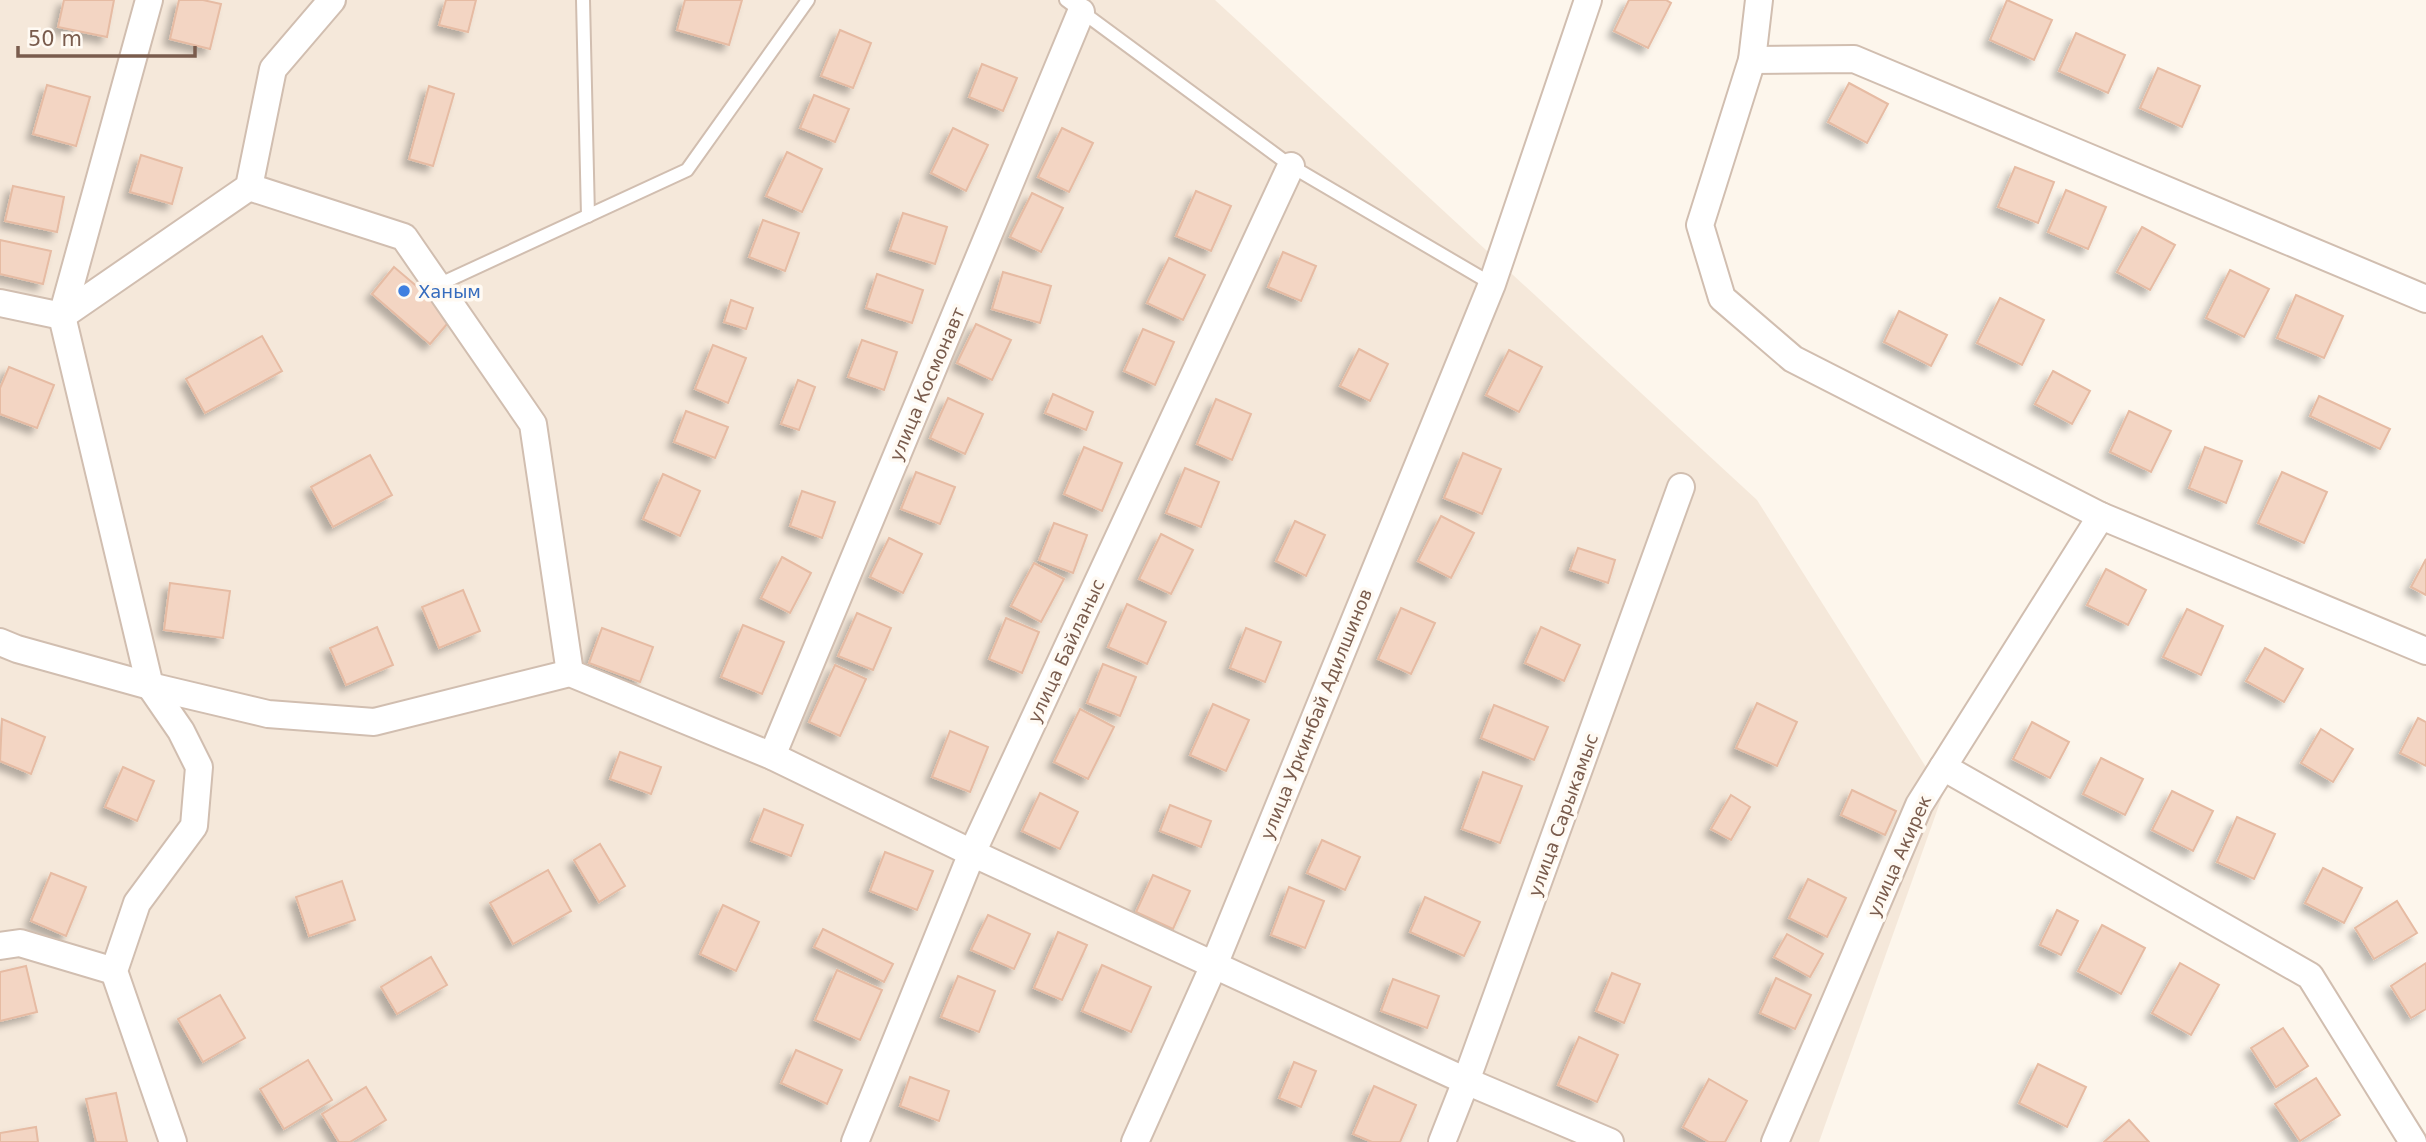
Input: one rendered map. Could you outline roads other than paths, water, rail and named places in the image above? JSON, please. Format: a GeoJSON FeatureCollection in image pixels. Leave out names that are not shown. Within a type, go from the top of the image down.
{"type":"FeatureCollection","features":[{"type":"Feature","properties":{"kind":"street"},"geometry":{"type":"LineString","coordinates":[[149,0],[61,316],[150,685],[181,731],[199,767],[194,827],[137,903],[114,971],[173,1142]]}},
{"type":"Feature","properties":{"kind":"street"},"geometry":{"type":"LineString","coordinates":[[0,303],[61,316],[250,187],[273,69],[332,0]]}},
{"type":"Feature","properties":{"kind":"street","name":"улица Уркинбай Адилшинов"},"geometry":{"type":"LineString","coordinates":[[1135,1142],[1214,965],[1492,284],[1588,0]]}},
{"type":"Feature","properties":{"kind":"street"},"geometry":{"type":"LineString","coordinates":[[1759,0],[1752,60],[1700,225],[1722,298],[1793,359],[2101,516],[2426,651]]}},
{"type":"Feature","properties":{"kind":"street","name":"улица Космонавт"},"geometry":{"type":"LineString","coordinates":[[772,756],[1073,6]]}},
{"type":"Feature","properties":{"kind":"street"},"geometry":{"type":"LineString","coordinates":[[1752,60],[1854,59],[2426,299]]}},
{"type":"Feature","properties":{"kind":"street","name":"улица Байланыс"},"geometry":{"type":"LineString","coordinates":[[855,1142],[972,853],[1291,166]]}},
{"type":"Feature","properties":{"kind":"street"},"geometry":{"type":"LineString","coordinates":[[250,187],[404,237],[533,424],[570,673]]}},
{"type":"Feature","properties":{"kind":"street","name":"улица Сарыкамыс"},"geometry":{"type":"LineString","coordinates":[[1442,1142],[1681,487]]}},
{"type":"Feature","properties":{"kind":"street","name":"улица Акирек"},"geometry":{"type":"LineString","coordinates":[[1775,1142],[1919,805],[2101,516]]}},
{"type":"Feature","properties":{"kind":"street"},"geometry":{"type":"LineString","coordinates":[[0,642],[150,685],[268,713],[374,722],[570,673],[772,756],[972,853],[1214,965],[1466,1081],[1610,1142]]}},
{"type":"Feature","properties":{"kind":"street"},"geometry":{"type":"LineString","coordinates":[[1944,767],[2310,976],[2413,1142]]}},
{"type":"Feature","properties":{"kind":"street"},"geometry":{"type":"LineString","coordinates":[[7,942],[114,971]]}},
{"type":"Feature","properties":{"kind":"lane"},"geometry":{"type":"LineString","coordinates":[[583,0],[588,216]]}},
{"type":"Feature","properties":{"kind":"lane"},"geometry":{"type":"LineString","coordinates":[[438,285],[687,170],[808,0]]}},
{"type":"Feature","properties":{"kind":"lane"},"geometry":{"type":"LineString","coordinates":[[1073,6],[1291,166],[1492,284]]}},
{"type":"Feature","properties":{"kind":"place","name":"Ханым"},"geometry":{"type":"Point","coordinates":[404,291]}}]}
